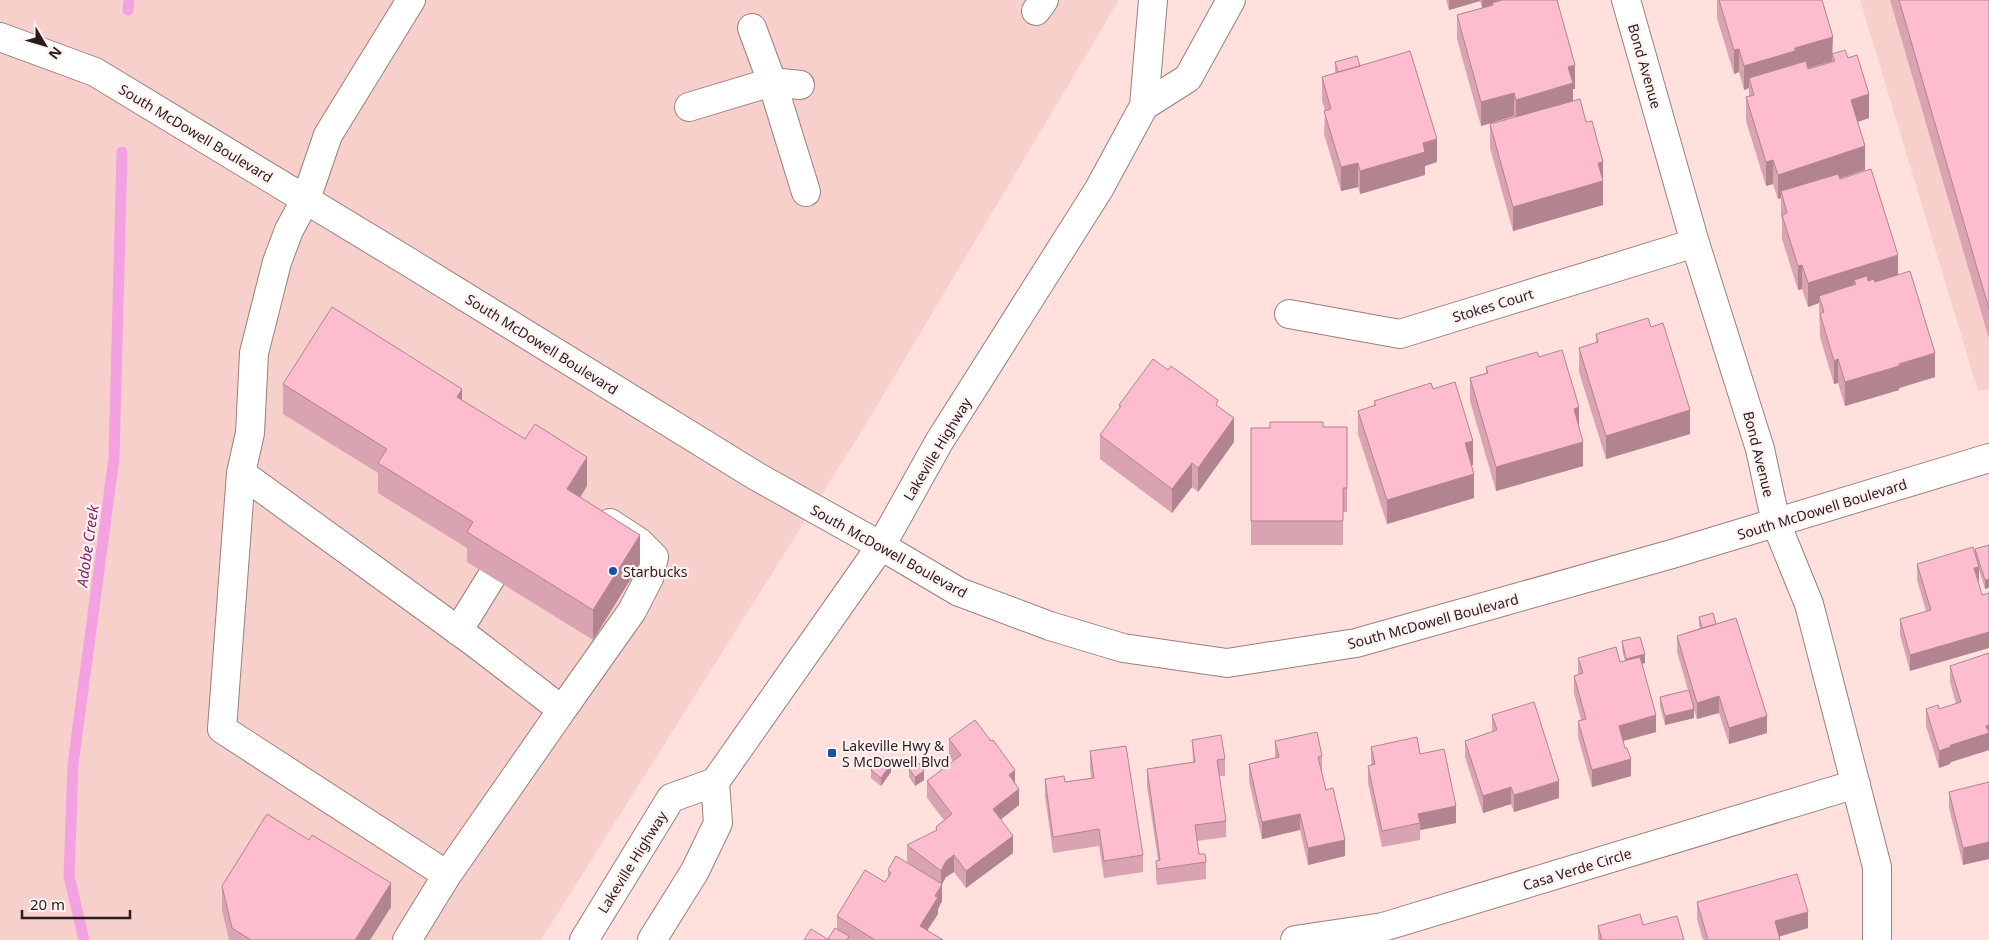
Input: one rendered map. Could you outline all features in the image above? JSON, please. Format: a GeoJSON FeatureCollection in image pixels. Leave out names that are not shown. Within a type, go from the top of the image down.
{"type":"FeatureCollection","features":[{"type":"Feature","properties":{"kind":"street"},"geometry":{"type":"LineString","coordinates":[[411,0],[328,135],[306,199],[289,230],[277,262],[254,353],[250,433],[241,473],[222,729],[446,875]]}},
{"type":"Feature","properties":{"kind":"street","name":"Lakeville Highway"},"geometry":{"type":"LineString","coordinates":[[584,940],[671,798],[715,782],[881,546],[940,442],[1099,189],[1144,106],[1153,0]]}},
{"type":"Feature","properties":{"kind":"street","name":"Lakeville Highway"},"geometry":{"type":"LineString","coordinates":[[1144,106],[1188,78],[1231,0]]}},
{"type":"Feature","properties":{"kind":"street","name":"Bond Avenue"},"geometry":{"type":"LineString","coordinates":[[1626,0],[1695,243],[1760,449],[1776,523],[1809,604],[1877,867],[1877,940]]}},
{"type":"Feature","properties":{"kind":"street"},"geometry":{"type":"LineString","coordinates":[[752,28],[772,82],[806,192]]}},
{"type":"Feature","properties":{"kind":"street","name":"South McDowell Boulevard"},"geometry":{"type":"LineString","coordinates":[[0,36],[95,72],[306,199],[756,476],[959,592],[1050,626],[1123,648],[1227,664],[1356,643],[1776,523],[1989,458]]}},
{"type":"Feature","properties":{"kind":"street"},"geometry":{"type":"LineString","coordinates":[[689,107],[772,82],[800,85]]}},
{"type":"Feature","properties":{"kind":"street","name":"Stokes Court"},"geometry":{"type":"LineString","coordinates":[[1289,314],[1400,334],[1695,243]]}},
{"type":"Feature","properties":{"kind":"street"},"geometry":{"type":"LineString","coordinates":[[241,473],[458,631],[562,710]]}},
{"type":"Feature","properties":{"kind":"street"},"geometry":{"type":"LineString","coordinates":[[406,940],[446,875],[632,611],[649,578],[654,557],[639,542],[592,512]]}},
{"type":"Feature","properties":{"kind":"street"},"geometry":{"type":"LineString","coordinates":[[458,631],[492,576]]}},
{"type":"Feature","properties":{"kind":"street"},"geometry":{"type":"LineString","coordinates":[[652,940],[696,871],[718,823],[715,782]]}},
{"type":"Feature","properties":{"kind":"street","name":"Casa Verde Circle"},"geometry":{"type":"LineString","coordinates":[[1295,940],[1310,936],[1383,927],[1856,784]]}},
{"type":"Feature","properties":{"kind":"shaded area"},"geometry":{"type":"Polygon","coordinates":[[[0,0],[1119,0],[863,429],[541,940],[0,940],[0,0]]]}},
{"type":"Feature","properties":{"kind":"shaded area"},"geometry":{"type":"Polygon","coordinates":[[[1860,0],[1989,0],[1989,389],[1978,391],[1860,0]]]}},
{"type":"Feature","properties":{"kind":"building"},"geometry":{"type":"Polygon","coordinates":[[[1502,0],[1557,0],[1575,65],[1568,67],[1573,83],[1516,100],[1514,93],[1481,102],[1457,15],[1493,5],[1492,3],[1502,0]]]}},
{"type":"Feature","properties":{"kind":"building"},"geometry":{"type":"Polygon","coordinates":[[[1719,0],[1822,0],[1833,37],[1795,48],[1795,51],[1744,66],[1739,49],[1734,50],[1719,0]]]}},
{"type":"Feature","properties":{"kind":"building"},"geometry":{"type":"Polygon","coordinates":[[[1899,0],[1989,0],[1989,309],[1899,0]]]}},
{"type":"Feature","properties":{"kind":"building"},"geometry":{"type":"Polygon","coordinates":[[[1845,50],[1848,58],[1857,55],[1869,94],[1851,100],[1865,146],[1778,175],[1773,160],[1766,162],[1746,97],[1754,95],[1749,78],[1806,61],[1808,69],[1835,61],[1832,54],[1845,50]]]}},
{"type":"Feature","properties":{"kind":"building"},"geometry":{"type":"Polygon","coordinates":[[[1410,51],[1437,139],[1423,143],[1425,152],[1360,171],[1358,163],[1341,167],[1324,111],[1331,109],[1322,77],[1410,51]]]}},
{"type":"Feature","properties":{"kind":"building"},"geometry":{"type":"Polygon","coordinates":[[[1357,56],[1360,66],[1338,72],[1335,62],[1357,56]]]}},
{"type":"Feature","properties":{"kind":"building"},"geometry":{"type":"Polygon","coordinates":[[[1580,99],[1586,122],[1592,121],[1603,162],[1598,163],[1603,181],[1513,207],[1490,124],[1580,99]]]}},
{"type":"Feature","properties":{"kind":"building"},"geometry":{"type":"Polygon","coordinates":[[[1871,169],[1898,255],[1808,283],[1802,265],[1798,266],[1782,215],[1787,213],[1781,191],[1838,174],[1840,179],[1871,169]]]}},
{"type":"Feature","properties":{"kind":"building"},"geometry":{"type":"Polygon","coordinates":[[[1910,271],[1935,353],[1845,382],[1838,359],[1834,361],[1820,314],[1824,312],[1819,296],[1856,284],[1854,280],[1867,276],[1868,281],[1874,279],[1875,282],[1910,271]]]}},
{"type":"Feature","properties":{"kind":"building"},"geometry":{"type":"Polygon","coordinates":[[[332,307],[462,389],[457,397],[525,439],[535,424],[587,457],[567,489],[640,535],[593,610],[467,532],[473,522],[378,463],[387,449],[283,384],[332,307]]]}},
{"type":"Feature","properties":{"kind":"building"},"geometry":{"type":"Polygon","coordinates":[[[1648,318],[1651,327],[1663,323],[1690,410],[1606,436],[1579,348],[1598,342],[1596,334],[1648,318]]]}},
{"type":"Feature","properties":{"kind":"building"},"geometry":{"type":"Polygon","coordinates":[[[1562,350],[1579,407],[1574,409],[1583,442],[1496,467],[1470,378],[1488,373],[1486,367],[1537,352],[1539,357],[1562,350]]]}},
{"type":"Feature","properties":{"kind":"building"},"geometry":{"type":"Polygon","coordinates":[[[1153,359],[1168,370],[1171,366],[1218,400],[1216,405],[1234,418],[1198,468],[1192,463],[1172,489],[1100,435],[1121,406],[1119,405],[1153,359]]]}},
{"type":"Feature","properties":{"kind":"building"},"geometry":{"type":"Polygon","coordinates":[[[1455,382],[1473,441],[1465,443],[1474,474],[1387,500],[1358,411],[1376,405],[1374,401],[1431,383],[1433,389],[1455,382]]]}},
{"type":"Feature","properties":{"kind":"building"},"geometry":{"type":"Polygon","coordinates":[[[1270,422],[1323,422],[1323,427],[1347,427],[1347,488],[1343,488],[1343,521],[1251,521],[1251,428],[1270,428],[1270,422]]]}},
{"type":"Feature","properties":{"kind":"building"},"geometry":{"type":"Polygon","coordinates":[[[1989,545],[1989,579],[1985,580],[1975,549],[1989,545]]]}},
{"type":"Feature","properties":{"kind":"building"},"geometry":{"type":"Polygon","coordinates":[[[1973,547],[1979,567],[1974,568],[1982,595],[1989,593],[1989,632],[1910,655],[1900,619],[1931,610],[1917,564],[1973,547]]]}},
{"type":"Feature","properties":{"kind":"building"},"geometry":{"type":"Polygon","coordinates":[[[1713,613],[1716,624],[1702,628],[1699,617],[1713,613]]]}},
{"type":"Feature","properties":{"kind":"building"},"geometry":{"type":"Polygon","coordinates":[[[1736,618],[1767,716],[1729,728],[1719,696],[1697,703],[1677,636],[1736,618]]]}},
{"type":"Feature","properties":{"kind":"building"},"geometry":{"type":"Polygon","coordinates":[[[1640,637],[1645,654],[1626,659],[1622,641],[1640,637]]]}},
{"type":"Feature","properties":{"kind":"building"},"geometry":{"type":"Polygon","coordinates":[[[1616,647],[1620,662],[1640,657],[1656,715],[1619,726],[1625,748],[1627,748],[1631,759],[1592,770],[1578,721],[1586,719],[1574,676],[1583,673],[1578,658],[1616,647]]]}},
{"type":"Feature","properties":{"kind":"building"},"geometry":{"type":"Polygon","coordinates":[[[1989,653],[1989,725],[1986,726],[1989,733],[1951,745],[1939,751],[1926,709],[1938,705],[1939,709],[1961,702],[1950,666],[1989,653]]]}},
{"type":"Feature","properties":{"kind":"building"},"geometry":{"type":"Polygon","coordinates":[[[1689,690],[1694,709],[1665,716],[1660,697],[1689,690]]]}},
{"type":"Feature","properties":{"kind":"building"},"geometry":{"type":"Polygon","coordinates":[[[1534,702],[1559,781],[1514,795],[1511,787],[1483,796],[1465,741],[1497,730],[1492,715],[1534,702]]]}},
{"type":"Feature","properties":{"kind":"building"},"geometry":{"type":"Polygon","coordinates":[[[975,720],[991,741],[993,740],[1015,770],[1009,775],[1019,789],[993,809],[1013,836],[966,871],[954,855],[946,861],[941,871],[907,845],[937,830],[936,827],[952,814],[927,781],[961,755],[949,739],[975,720]]]}},
{"type":"Feature","properties":{"kind":"building"},"geometry":{"type":"Polygon","coordinates":[[[1317,732],[1322,756],[1318,757],[1326,790],[1333,788],[1345,840],[1308,848],[1300,814],[1262,822],[1249,764],[1279,757],[1275,741],[1317,732]]]}},
{"type":"Feature","properties":{"kind":"building"},"geometry":{"type":"Polygon","coordinates":[[[1221,735],[1225,759],[1217,760],[1226,821],[1195,825],[1199,854],[1205,854],[1206,862],[1157,869],[1156,861],[1160,860],[1147,769],[1195,762],[1192,740],[1221,735]]]}},
{"type":"Feature","properties":{"kind":"building"},"geometry":{"type":"Polygon","coordinates":[[[1417,737],[1420,754],[1444,749],[1456,806],[1418,814],[1420,823],[1382,831],[1368,766],[1375,764],[1371,747],[1417,737]]]}},
{"type":"Feature","properties":{"kind":"building"},"geometry":{"type":"Polygon","coordinates":[[[1126,746],[1143,855],[1104,861],[1099,829],[1053,837],[1045,779],[1064,776],[1065,782],[1094,778],[1090,751],[1126,746]]]}},
{"type":"Feature","properties":{"kind":"building"},"geometry":{"type":"Polygon","coordinates":[[[881,756],[891,764],[881,778],[871,770],[881,756]]]}},
{"type":"Feature","properties":{"kind":"building"},"geometry":{"type":"Polygon","coordinates":[[[919,763],[924,771],[915,777],[909,769],[919,763]]]}},
{"type":"Feature","properties":{"kind":"building"},"geometry":{"type":"Polygon","coordinates":[[[1989,782],[1989,842],[1963,848],[1949,792],[1989,782]]]}},
{"type":"Feature","properties":{"kind":"building"},"geometry":{"type":"Polygon","coordinates":[[[267,814],[309,840],[312,835],[391,883],[355,940],[251,940],[232,928],[222,886],[267,814]]]}},
{"type":"Feature","properties":{"kind":"building"},"geometry":{"type":"Polygon","coordinates":[[[896,856],[942,884],[935,896],[938,897],[920,926],[943,940],[875,940],[837,916],[865,870],[885,882],[891,873],[888,870],[896,856]]]}},
{"type":"Feature","properties":{"kind":"building"},"geometry":{"type":"Polygon","coordinates":[[[1797,874],[1808,912],[1775,921],[1780,940],[1708,940],[1697,902],[1797,874]]]}},
{"type":"Feature","properties":{"kind":"building"},"geometry":{"type":"Polygon","coordinates":[[[1640,914],[1643,925],[1677,916],[1684,940],[1602,940],[1598,926],[1640,914]]]}},
{"type":"Feature","properties":{"kind":"building"},"geometry":{"type":"Polygon","coordinates":[[[835,928],[849,936],[847,940],[828,939],[835,928]]]}},
{"type":"Feature","properties":{"kind":"building"},"geometry":{"type":"Polygon","coordinates":[[[811,929],[829,940],[804,940],[811,929]]]}},
{"type":"Feature","properties":{"kind":"waterway","name":"Adobe Creek"},"geometry":{"type":"LineString","coordinates":[[128,10],[129,0]]}},
{"type":"Feature","properties":{"kind":"waterway","name":"Adobe Creek"},"geometry":{"type":"LineString","coordinates":[[84,940],[69,876],[73,764],[114,458],[122,152]]}},
{"type":"Feature","properties":{"kind":"place","name":"Starbucks"},"geometry":{"type":"Point","coordinates":[613,571]}},
{"type":"Feature","properties":{"kind":"place","name":"Lakeville Hwy & S McDowell Blvd"},"geometry":{"type":"Point","coordinates":[832,753]}}]}
